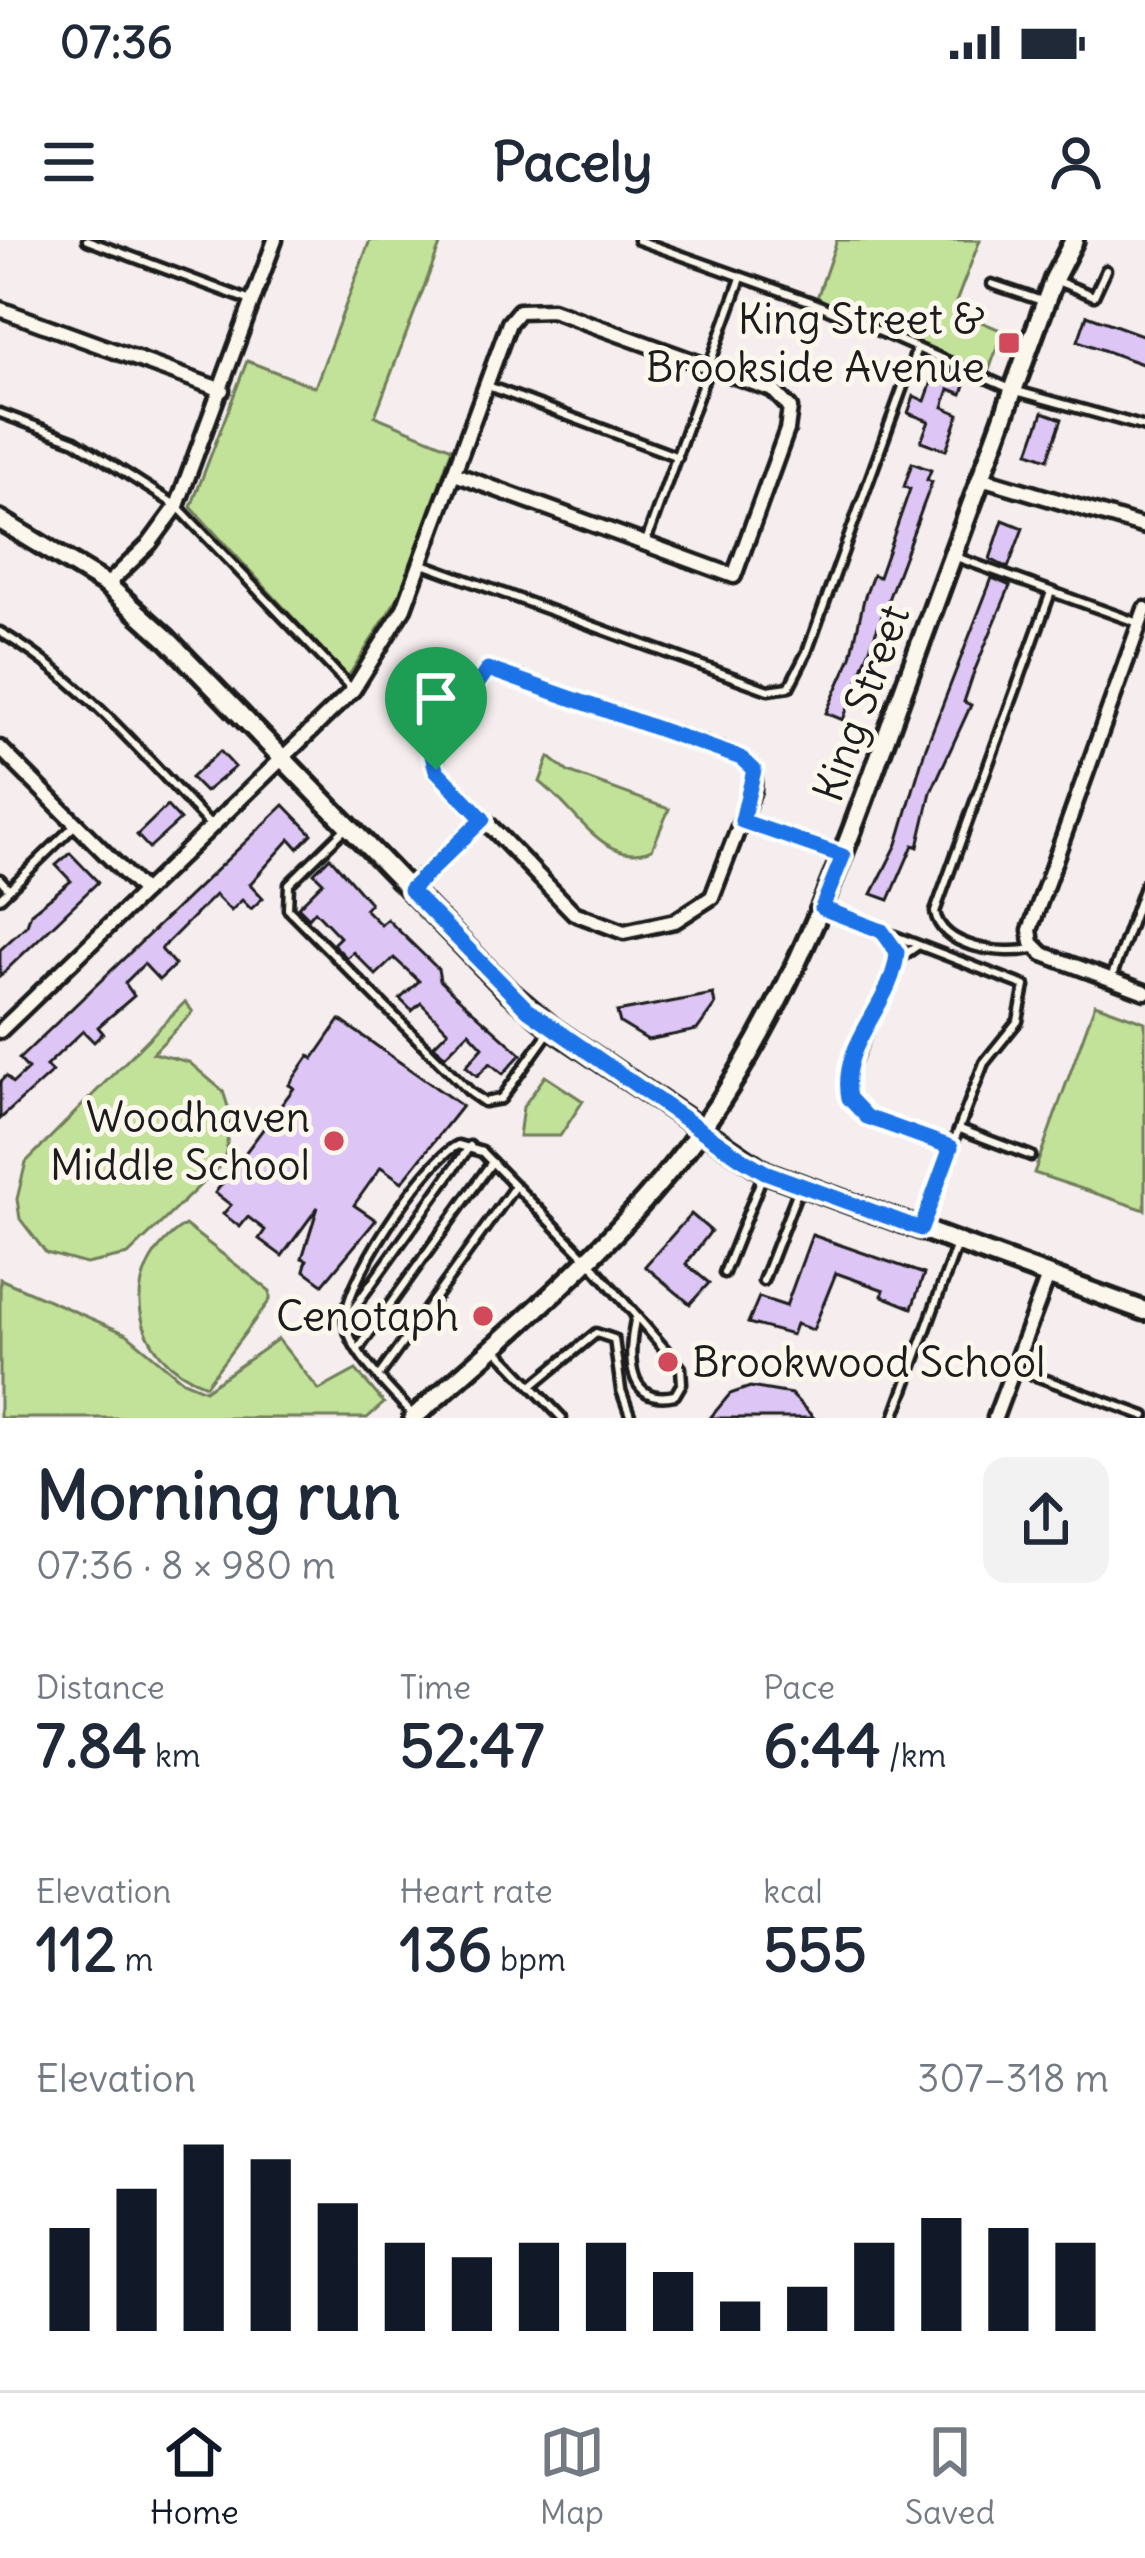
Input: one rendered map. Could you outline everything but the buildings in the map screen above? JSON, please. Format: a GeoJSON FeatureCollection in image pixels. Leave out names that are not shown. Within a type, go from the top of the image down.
{"type":"FeatureCollection","features":[{"type":"Feature","properties":{"kind":"street"},"geometry":{"type":"LineString","coordinates":[[106,585],[177,506],[275,240]]}},
{"type":"Feature","properties":{"kind":"street","name":"King Street"},"geometry":{"type":"LineString","coordinates":[[414,1417],[589,1261],[701,1129],[779,1000],[843,856],[1054,279],[1074,240]]}},
{"type":"Feature","properties":{"kind":"street"},"geometry":{"type":"LineString","coordinates":[[3,1021],[353,689],[397,622],[422,564],[455,474],[488,386],[513,316],[533,306],[773,391],[790,408],[787,430],[734,576],[455,474]]}},
{"type":"Feature","properties":{"kind":"street"},"geometry":{"type":"LineString","coordinates":[[0,309],[222,390]]}},
{"type":"Feature","properties":{"kind":"street"},"geometry":{"type":"LineString","coordinates":[[982,478],[1145,527]]}},
{"type":"Feature","properties":{"kind":"street"},"geometry":{"type":"LineString","coordinates":[[0,520],[106,585],[283,758],[506,989],[552,1028],[765,1172],[1145,1311]]}},
{"type":"Feature","properties":{"kind":"street"},"geometry":{"type":"LineString","coordinates":[[1145,609],[1032,923],[1036,948],[1145,992]]}},
{"type":"Feature","properties":{"kind":"street"},"geometry":{"type":"LineString","coordinates":[[488,669],[741,758],[754,770],[720,883],[701,907],[675,921],[624,932],[574,913],[483,819],[436,770],[431,752],[488,669]]}},
{"type":"Feature","properties":{"kind":"street"},"geometry":{"type":"LineString","coordinates":[[0,748],[144,892]]}},
{"type":"Feature","properties":{"kind":"street"},"geometry":{"type":"LineString","coordinates":[[410,890],[483,819]]}},
{"type":"Feature","properties":{"kind":"street"},"geometry":{"type":"LineString","coordinates":[[742,821],[843,856]]}},
{"type":"Feature","properties":{"kind":"street"},"geometry":{"type":"LineString","coordinates":[[995,1418],[1048,1276]]}},
{"type":"Feature","properties":{"kind":"lane"},"geometry":{"type":"LineString","coordinates":[[87,240],[254,302]]}},
{"type":"Feature","properties":{"kind":"lane"},"geometry":{"type":"LineString","coordinates":[[638,240],[1013,390],[1145,428]]}},
{"type":"Feature","properties":{"kind":"lane"},"geometry":{"type":"LineString","coordinates":[[1054,279],[1094,296],[1106,270]]}},
{"type":"Feature","properties":{"kind":"lane"},"geometry":{"type":"LineString","coordinates":[[645,544],[741,278]]}},
{"type":"Feature","properties":{"kind":"lane"},"geometry":{"type":"LineString","coordinates":[[992,284],[1046,302]]}},
{"type":"Feature","properties":{"kind":"lane"},"geometry":{"type":"LineString","coordinates":[[422,564],[768,690],[789,687],[807,652],[917,348]]}},
{"type":"Feature","properties":{"kind":"lane"},"geometry":{"type":"LineString","coordinates":[[488,386],[678,457]]}},
{"type":"Feature","properties":{"kind":"lane"},"geometry":{"type":"LineString","coordinates":[[0,413],[75,441],[177,506],[353,689]]}},
{"type":"Feature","properties":{"kind":"lane"},"geometry":{"type":"LineString","coordinates":[[952,556],[1142,625]]}},
{"type":"Feature","properties":{"kind":"lane"},"geometry":{"type":"LineString","coordinates":[[1036,948],[1004,954],[951,935],[935,912],[1051,592]]}},
{"type":"Feature","properties":{"kind":"lane"},"geometry":{"type":"LineString","coordinates":[[0,632],[37,653],[97,706],[211,826]]}},
{"type":"Feature","properties":{"kind":"lane"},"geometry":{"type":"LineString","coordinates":[[0,898],[77,823]]}},
{"type":"Feature","properties":{"kind":"lane"},"geometry":{"type":"LineString","coordinates":[[348,826],[290,884],[288,909],[471,1093],[484,1102],[501,1099],[552,1028]]}},
{"type":"Feature","properties":{"kind":"lane"},"geometry":{"type":"LineString","coordinates":[[0,879],[9,889]]}},
{"type":"Feature","properties":{"kind":"lane"},"geometry":{"type":"LineString","coordinates":[[1111,980],[1145,884]]}},
{"type":"Feature","properties":{"kind":"lane"},"geometry":{"type":"LineString","coordinates":[[822,908],[1015,979],[1026,994],[1011,1035],[984,1063],[921,1229]]}},
{"type":"Feature","properties":{"kind":"lane"},"geometry":{"type":"LineString","coordinates":[[882,931],[895,946],[897,960]]}},
{"type":"Feature","properties":{"kind":"lane"},"geometry":{"type":"LineString","coordinates":[[925,946],[909,949],[897,960],[849,1066],[849,1098],[867,1117],[951,1147]]}},
{"type":"Feature","properties":{"kind":"lane"},"geometry":{"type":"LineString","coordinates":[[960,1129],[1031,1156]]}},
{"type":"Feature","properties":{"kind":"lane"},"geometry":{"type":"LineString","coordinates":[[414,1417],[358,1348],[346,1321],[354,1279],[447,1150],[470,1146],[492,1162],[589,1261],[635,1321],[680,1368],[682,1382],[676,1394],[658,1399],[634,1381],[635,1321]]}},
{"type":"Feature","properties":{"kind":"lane"},"geometry":{"type":"LineString","coordinates":[[346,1321],[470,1146]]}},
{"type":"Feature","properties":{"kind":"lane"},"geometry":{"type":"LineString","coordinates":[[358,1348],[492,1162]]}},
{"type":"Feature","properties":{"kind":"lane"},"geometry":{"type":"LineString","coordinates":[[724,1274],[765,1172]]}},
{"type":"Feature","properties":{"kind":"lane"},"geometry":{"type":"LineString","coordinates":[[763,1281],[800,1185]]}},
{"type":"Feature","properties":{"kind":"lane"},"geometry":{"type":"LineString","coordinates":[[380,1375],[515,1186]]}},
{"type":"Feature","properties":{"kind":"lane"},"geometry":{"type":"LineString","coordinates":[[894,1418],[958,1243]]}},
{"type":"Feature","properties":{"kind":"lane"},"geometry":{"type":"LineString","coordinates":[[532,1386],[596,1333],[614,1339],[620,1390],[632,1418]]}},
{"type":"Feature","properties":{"kind":"lane"},"geometry":{"type":"LineString","coordinates":[[494,1347],[562,1418]]}},
{"type":"Feature","properties":{"kind":"lane"},"geometry":{"type":"LineString","coordinates":[[1014,1368],[1145,1416]]}},
{"type":"Feature","properties":{"kind":"green space"},"geometry":{"type":"Polygon","coordinates":[[[370,240],[442,240],[375,416],[452,448],[402,591],[348,677],[191,507],[247,361],[315,387],[370,240]]]}},
{"type":"Feature","properties":{"kind":"green space"},"geometry":{"type":"Polygon","coordinates":[[[837,240],[980,240],[953,310],[1003,331],[988,373],[817,298],[837,240]]]}},
{"type":"Feature","properties":{"kind":"green space"},"geometry":{"type":"Polygon","coordinates":[[[549,757],[568,772],[669,809],[652,849],[620,851],[593,834],[540,782],[549,757]]]}},
{"type":"Feature","properties":{"kind":"green space"},"geometry":{"type":"Polygon","coordinates":[[[185,1002],[193,1012],[153,1053],[189,1062],[223,1091],[230,1113],[226,1153],[218,1168],[128,1255],[86,1264],[46,1253],[20,1219],[17,1199],[26,1162],[185,1002]]]}},
{"type":"Feature","properties":{"kind":"green space"},"geometry":{"type":"Polygon","coordinates":[[[1095,1004],[1145,1022],[1145,1210],[1034,1173],[1095,1004]]]}},
{"type":"Feature","properties":{"kind":"green space"},"geometry":{"type":"Polygon","coordinates":[[[545,1076],[583,1101],[560,1136],[519,1136],[523,1107],[545,1076]]]}},
{"type":"Feature","properties":{"kind":"green space"},"geometry":{"type":"Polygon","coordinates":[[[185,1225],[270,1291],[270,1300],[206,1385],[180,1372],[161,1355],[141,1312],[148,1265],[185,1225]]]}},
{"type":"Feature","properties":{"kind":"green space"},"geometry":{"type":"Polygon","coordinates":[[[0,1279],[127,1334],[183,1381],[205,1390],[278,1339],[319,1390],[356,1370],[384,1403],[367,1418],[0,1418],[0,1279]]]}},
{"type":"Feature","properties":{"kind":"place","name":"King Street & Brookside Avenue"},"geometry":{"type":"Point","coordinates":[1009,343]}},
{"type":"Feature","properties":{"kind":"place","name":"Woodhaven Middle School"},"geometry":{"type":"Point","coordinates":[334,1141]}},
{"type":"Feature","properties":{"kind":"place","name":"Cenotaph"},"geometry":{"type":"Point","coordinates":[483,1316]}},
{"type":"Feature","properties":{"kind":"place","name":"Brookwood School"},"geometry":{"type":"Point","coordinates":[668,1362]}},
{"type":"Feature","properties":{"kind":"route"},"geometry":{"type":"LineString","coordinates":[[488,669],[746,761],[755,779],[742,821],[843,856],[822,908],[882,931],[895,946],[897,960],[889,984],[860,1038],[846,1083],[849,1098],[867,1117],[951,1147],[921,1229],[765,1172],[528,1010],[410,890],[483,819],[436,770],[433,746],[488,669]]}}]}
